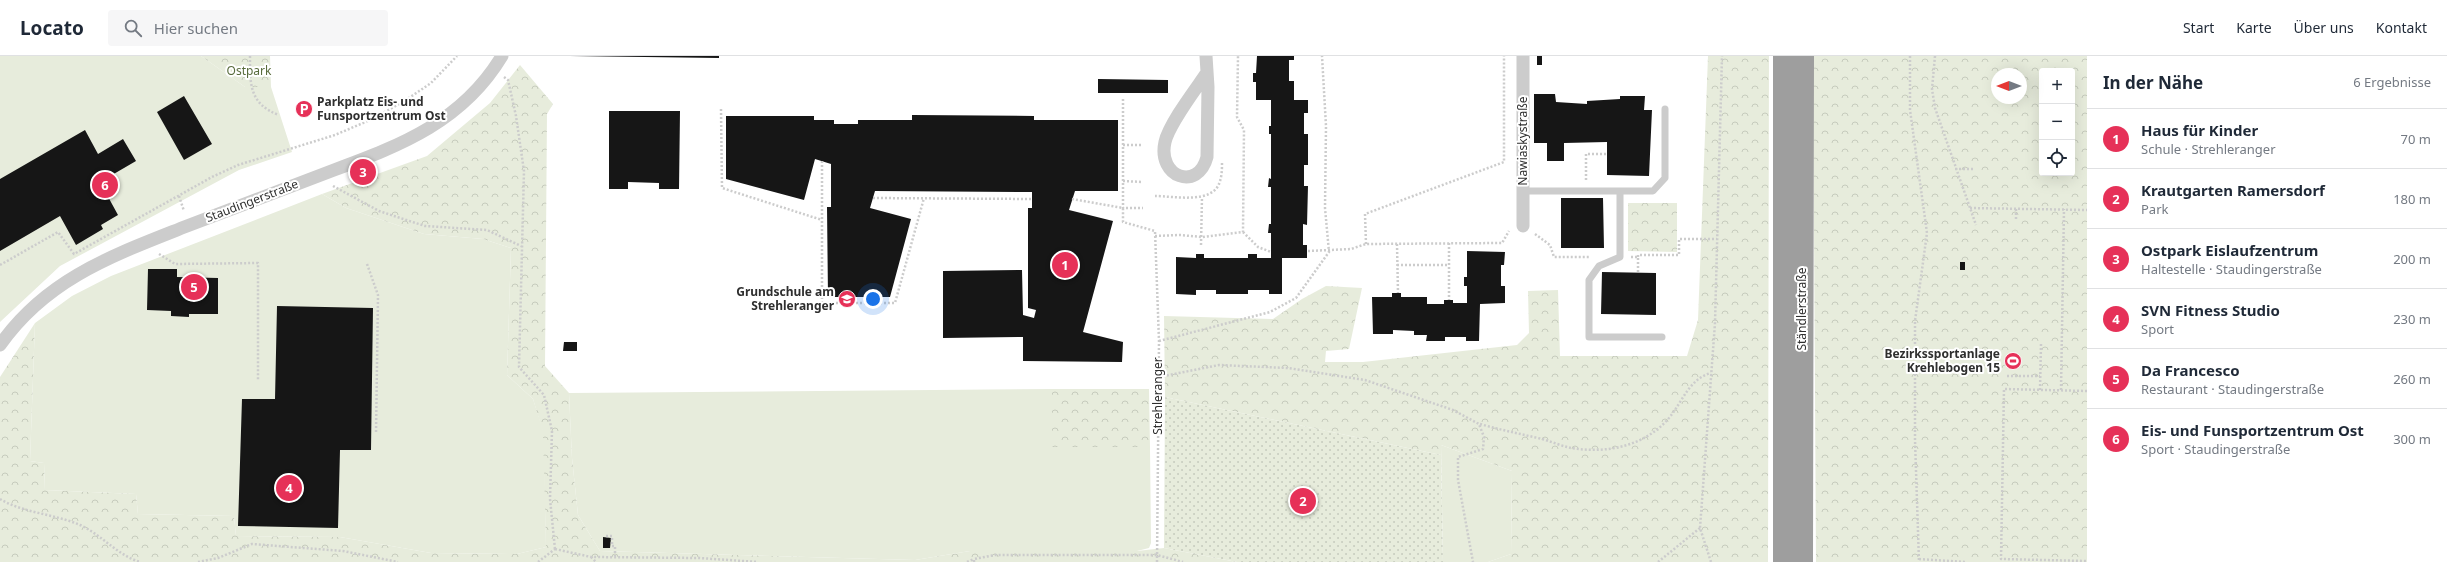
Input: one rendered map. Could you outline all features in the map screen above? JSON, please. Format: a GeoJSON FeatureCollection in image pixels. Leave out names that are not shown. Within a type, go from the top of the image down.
{"type":"FeatureCollection","features":[{"type":"Feature","properties":{"kind":"highway","name":"Ständlerstraße"},"geometry":{"type":"LineString","coordinates":[[1784,56],[1784,562]]}},
{"type":"Feature","properties":{"kind":"highway","name":"Ständlerstraße"},"geometry":{"type":"LineString","coordinates":[[1802,562],[1803,56]]}},
{"type":"Feature","properties":{"kind":"street","name":"Staudingerstraße"},"geometry":{"type":"LineString","coordinates":[[0,345],[28,312],[48,295],[96,263],[404,142],[444,120],[478,89],[502,56]]}},
{"type":"Feature","properties":{"kind":"street"},"geometry":{"type":"LineString","coordinates":[[1206,56],[1208,87],[1205,164],[1197,174],[1185,176],[1178,175],[1170,171],[1166,166],[1164,157],[1165,140],[1206,74]]}},
{"type":"Feature","properties":{"kind":"street","name":"Nawiaskystraße"},"geometry":{"type":"LineString","coordinates":[[1517,226],[1523,191],[1523,56]]}},
{"type":"Feature","properties":{"kind":"lane"},"geometry":{"type":"LineString","coordinates":[[1523,191],[1653,191],[1665,178],[1665,109]]}},
{"type":"Feature","properties":{"kind":"lane"},"geometry":{"type":"LineString","coordinates":[[1620,191],[1620,257],[1599,266],[1589,280],[1589,337],[1662,337]]}},
{"type":"Feature","properties":{"kind":"path"},"geometry":{"type":"LineString","coordinates":[[250,56],[252,93],[266,110],[279,115]]}},
{"type":"Feature","properties":{"kind":"path"},"geometry":{"type":"LineString","coordinates":[[0,265],[58,232],[74,254],[212,177],[238,166],[335,135],[370,120],[403,102],[431,83],[457,56]]}},
{"type":"Feature","properties":{"kind":"path"},"geometry":{"type":"LineString","coordinates":[[1238,56],[1237,117],[1244,130],[1243,232],[1258,248],[1271,252]]}},
{"type":"Feature","properties":{"kind":"path"},"geometry":{"type":"LineString","coordinates":[[1159,341],[1270,312],[1296,298],[1329,252],[1325,208],[1326,126],[1322,56]]}},
{"type":"Feature","properties":{"kind":"path"},"geometry":{"type":"LineString","coordinates":[[1366,244],[1365,214],[1504,162],[1504,56]]}},
{"type":"Feature","properties":{"kind":"path"},"geometry":{"type":"LineString","coordinates":[[1711,562],[1700,528],[1712,373],[1722,56]]}},
{"type":"Feature","properties":{"kind":"path"},"geometry":{"type":"LineString","coordinates":[[1910,56],[1910,110],[1927,233],[1915,320],[1915,440],[1919,561],[1965,562]]}},
{"type":"Feature","properties":{"kind":"path"},"geometry":{"type":"LineString","coordinates":[[1935,56],[1932,89],[1934,108],[1976,225]]}},
{"type":"Feature","properties":{"kind":"path"},"geometry":{"type":"LineString","coordinates":[[494,69],[508,80],[516,116],[524,171],[519,367],[544,395],[552,431],[550,499],[555,549]]}},
{"type":"Feature","properties":{"kind":"path"},"geometry":{"type":"LineString","coordinates":[[1122,99],[1123,208]]}},
{"type":"Feature","properties":{"kind":"path"},"geometry":{"type":"LineString","coordinates":[[721,109],[722,188],[822,220]]}},
{"type":"Feature","properties":{"kind":"path"},"geometry":{"type":"LineString","coordinates":[[1123,145],[1144,145]]}},
{"type":"Feature","properties":{"kind":"path"},"geometry":{"type":"LineString","coordinates":[[1586,191],[1586,154],[1607,154]]}},
{"type":"Feature","properties":{"kind":"path"},"geometry":{"type":"LineString","coordinates":[[822,161],[822,303],[895,303],[924,198]]}},
{"type":"Feature","properties":{"kind":"path"},"geometry":{"type":"LineString","coordinates":[[1955,169],[1975,169]]}},
{"type":"Feature","properties":{"kind":"path"},"geometry":{"type":"LineString","coordinates":[[318,176],[379,211],[425,226],[486,230],[521,246]]}},
{"type":"Feature","properties":{"kind":"path"},"geometry":{"type":"LineString","coordinates":[[1123,181],[1144,182]]}},
{"type":"Feature","properties":{"kind":"path"},"geometry":{"type":"LineString","coordinates":[[179,196],[186,215]]}},
{"type":"Feature","properties":{"kind":"path"},"geometry":{"type":"LineString","coordinates":[[1201,245],[1202,197]]}},
{"type":"Feature","properties":{"kind":"path"},"geometry":{"type":"LineString","coordinates":[[873,198],[1032,199]]}},
{"type":"Feature","properties":{"kind":"path"},"geometry":{"type":"LineString","coordinates":[[1072,199],[1123,208],[1143,208]]}},
{"type":"Feature","properties":{"kind":"path","name":"Strehleranger"},"geometry":{"type":"LineString","coordinates":[[1123,208],[1123,222],[1155,231],[1159,341],[1157,562]]}},
{"type":"Feature","properties":{"kind":"path"},"geometry":{"type":"LineString","coordinates":[[1970,208],[2087,210]]}},
{"type":"Feature","properties":{"kind":"path"},"geometry":{"type":"LineString","coordinates":[[2016,208],[2016,219]]}},
{"type":"Feature","properties":{"kind":"path"},"geometry":{"type":"LineString","coordinates":[[2061,390],[2064,209]]}},
{"type":"Feature","properties":{"kind":"path"},"geometry":{"type":"LineString","coordinates":[[1308,251],[1329,252],[1351,249],[1366,244],[1502,243],[1517,226],[1550,244],[1554,257],[1638,257],[1638,255],[1679,255],[1679,239],[1717,240]]}},
{"type":"Feature","properties":{"kind":"path"},"geometry":{"type":"LineString","coordinates":[[1155,236],[1180,235],[1202,237],[1243,232]]}},
{"type":"Feature","properties":{"kind":"path"},"geometry":{"type":"LineString","coordinates":[[1449,243],[1449,300]]}},
{"type":"Feature","properties":{"kind":"path"},"geometry":{"type":"LineString","coordinates":[[142,244],[175,264],[258,263],[258,380]]}},
{"type":"Feature","properties":{"kind":"path"},"geometry":{"type":"LineString","coordinates":[[1397,244],[1398,293]]}},
{"type":"Feature","properties":{"kind":"path"},"geometry":{"type":"LineString","coordinates":[[1638,257],[1638,273]]}},
{"type":"Feature","properties":{"kind":"path"},"geometry":{"type":"LineString","coordinates":[[367,264],[378,295],[376,434]]}},
{"type":"Feature","properties":{"kind":"path"},"geometry":{"type":"LineString","coordinates":[[1397,265],[1449,265]]}},
{"type":"Feature","properties":{"kind":"path"},"geometry":{"type":"LineString","coordinates":[[2040,390],[2041,344]]}},
{"type":"Feature","properties":{"kind":"path"},"geometry":{"type":"LineString","coordinates":[[1159,377],[1219,365],[1288,368],[1365,380],[1453,410],[1479,424],[1572,448],[1604,449],[1633,444],[1654,433],[1669,417],[1687,390],[1701,376],[1712,373]]}},
{"type":"Feature","properties":{"kind":"path"},"geometry":{"type":"LineString","coordinates":[[2007,376],[2040,376]]}},
{"type":"Feature","properties":{"kind":"path"},"geometry":{"type":"LineString","coordinates":[[2087,391],[2004,389],[2001,559],[2087,561]]}},
{"type":"Feature","properties":{"kind":"path"},"geometry":{"type":"LineString","coordinates":[[1473,562],[1458,480],[1458,457],[1483,449],[1484,437],[1479,424]]}},
{"type":"Feature","properties":{"kind":"path"},"geometry":{"type":"LineString","coordinates":[[0,499],[80,525],[106,540],[126,558],[140,562]]}},
{"type":"Feature","properties":{"kind":"path"},"geometry":{"type":"LineString","coordinates":[[1658,562],[1700,528]]}},
{"type":"Feature","properties":{"kind":"path"},"geometry":{"type":"LineString","coordinates":[[606,536],[612,536],[612,546],[615,546],[615,556]]}},
{"type":"Feature","properties":{"kind":"path"},"geometry":{"type":"LineString","coordinates":[[198,562],[218,558],[252,544],[343,551],[398,562]]}},
{"type":"Feature","properties":{"kind":"path"},"geometry":{"type":"LineString","coordinates":[[538,562],[555,549],[591,557],[615,556],[758,562]]}},
{"type":"Feature","properties":{"kind":"path"},"geometry":{"type":"LineString","coordinates":[[967,562],[995,555],[1157,555],[1183,562]]}},
{"type":"Feature","properties":{"kind":"path"},"geometry":{"type":"LineString","coordinates":[[591,557],[596,562]]}},
{"type":"Feature","properties":{"kind":"green space"},"geometry":{"type":"Polygon","coordinates":[[[0,56],[201,56],[245,87],[271,87],[292,152],[239,170],[60,266],[0,322],[0,56]]]}},
{"type":"Feature","properties":{"kind":"green space","name":"Ostpark"},"geometry":{"type":"Polygon","coordinates":[[[201,56],[270,56],[271,87],[245,87],[201,56]]]}},
{"type":"Feature","properties":{"kind":"green space"},"geometry":{"type":"Polygon","coordinates":[[[1708,56],[1769,56],[1768,562],[1488,562],[1511,554],[1512,471],[1441,445],[1441,455],[1165,397],[1164,316],[1273,319],[1302,299],[1326,286],[1362,288],[1349,349],[1326,351],[1325,362],[1363,362],[1517,345],[1529,333],[1528,291],[1558,290],[1560,356],[1687,356],[1698,320],[1708,56]]]}},
{"type":"Feature","properties":{"kind":"green space"},"geometry":{"type":"Polygon","coordinates":[[[1813,56],[2087,56],[2087,562],[1816,562],[1813,56]]]}},
{"type":"Feature","properties":{"kind":"green space"},"geometry":{"type":"Polygon","coordinates":[[[520,65],[553,104],[547,114],[545,366],[569,393],[572,458],[578,515],[600,551],[915,560],[970,551],[1137,551],[1164,548],[1237,562],[0,562],[0,377],[35,323],[30,461],[44,463],[45,490],[136,494],[138,514],[234,516],[236,536],[340,537],[431,553],[517,554],[546,547],[543,432],[533,399],[507,375],[511,248],[483,239],[424,234],[346,208],[322,194],[427,156],[490,103],[520,65]]]}},
{"type":"Feature","properties":{"kind":"green space"},"geometry":{"type":"Polygon","coordinates":[[[322,194],[346,208],[424,234],[483,239],[511,248],[507,375],[533,399],[544,433],[546,547],[517,554],[431,553],[340,537],[236,536],[234,516],[138,514],[136,494],[45,490],[44,463],[30,461],[35,323],[72,296],[111,276],[322,194]]]}},
{"type":"Feature","properties":{"kind":"green space"},"geometry":{"type":"Polygon","coordinates":[[[1628,203],[1677,203],[1677,252],[1628,251],[1628,203]]]}},
{"type":"Feature","properties":{"kind":"green space"},"geometry":{"type":"Polygon","coordinates":[[[1052,389],[1052,447],[1150,447],[1151,543],[1149,548],[1137,551],[970,551],[915,560],[600,551],[578,515],[572,458],[569,393],[1052,389]]]}},
{"type":"Feature","properties":{"kind":"green space"},"geometry":{"type":"Polygon","coordinates":[[[1052,389],[1149,389],[1150,447],[1052,447],[1052,389]]]}},
{"type":"Feature","properties":{"kind":"green space"},"geometry":{"type":"Polygon","coordinates":[[[1165,397],[1441,455],[1443,562],[1237,562],[1164,548],[1165,397]]]}},
{"type":"Feature","properties":{"kind":"green space"},"geometry":{"type":"Polygon","coordinates":[[[1441,445],[1512,471],[1511,554],[1488,562],[1443,562],[1441,445]]]}},
{"type":"Feature","properties":{"kind":"building"},"geometry":{"type":"Polygon","coordinates":[[[570,56],[719,56],[719,58],[570,56]]]}},
{"type":"Feature","properties":{"kind":"building"},"geometry":{"type":"Polygon","coordinates":[[[1257,56],[1294,56],[1294,60],[1289,60],[1289,81],[1294,81],[1294,100],[1308,100],[1308,113],[1304,113],[1304,134],[1308,134],[1308,165],[1304,165],[1304,186],[1308,186],[1307,225],[1303,224],[1303,245],[1307,245],[1307,258],[1282,258],[1282,294],[1269,294],[1269,290],[1248,290],[1248,294],[1216,294],[1216,290],[1196,290],[1196,295],[1176,294],[1176,257],[1196,258],[1196,254],[1204,254],[1204,258],[1248,258],[1248,254],[1257,254],[1257,258],[1271,258],[1271,233],[1268,233],[1269,224],[1271,224],[1271,187],[1268,187],[1269,178],[1271,179],[1271,134],[1269,134],[1269,126],[1271,126],[1271,100],[1256,100],[1256,82],[1253,82],[1253,73],[1256,73],[1257,56]]]}},
{"type":"Feature","properties":{"kind":"building"},"geometry":{"type":"Polygon","coordinates":[[[1537,56],[1542,56],[1542,65],[1537,65],[1537,56]]]}},
{"type":"Feature","properties":{"kind":"building"},"geometry":{"type":"Polygon","coordinates":[[[1098,79],[1168,80],[1168,93],[1098,93],[1098,79]]]}},
{"type":"Feature","properties":{"kind":"building"},"geometry":{"type":"Polygon","coordinates":[[[1534,94],[1555,94],[1556,102],[1587,104],[1587,101],[1620,99],[1620,96],[1645,96],[1644,110],[1652,110],[1649,176],[1607,175],[1607,142],[1564,143],[1564,161],[1547,161],[1547,143],[1534,143],[1534,94]]]}},
{"type":"Feature","properties":{"kind":"building"},"geometry":{"type":"Polygon","coordinates":[[[184,96],[212,144],[184,160],[157,112],[184,96]]]}},
{"type":"Feature","properties":{"kind":"building"},"geometry":{"type":"Polygon","coordinates":[[[609,111],[680,111],[679,189],[659,189],[659,183],[628,182],[628,189],[609,189],[609,111]]]}},
{"type":"Feature","properties":{"kind":"building"},"geometry":{"type":"Polygon","coordinates":[[[912,115],[1034,116],[1034,120],[1118,120],[1118,191],[1075,191],[1069,210],[1113,221],[1083,332],[1123,342],[1122,362],[1023,361],[1023,337],[943,338],[943,271],[1022,270],[1023,315],[1034,318],[1036,310],[1028,308],[1028,208],[1032,208],[1032,192],[875,191],[870,208],[911,219],[890,297],[828,297],[827,207],[831,207],[831,164],[815,159],[804,200],[726,179],[726,116],[814,116],[814,120],[834,120],[834,124],[858,124],[858,120],[912,120],[912,115]]]}},
{"type":"Feature","properties":{"kind":"building"},"geometry":{"type":"Polygon","coordinates":[[[85,130],[98,154],[123,139],[136,161],[100,182],[118,215],[101,225],[103,229],[76,245],[60,216],[0,251],[0,179],[85,130]]]}},
{"type":"Feature","properties":{"kind":"building"},"geometry":{"type":"Polygon","coordinates":[[[1561,198],[1603,198],[1604,248],[1561,248],[1561,198]]]}},
{"type":"Feature","properties":{"kind":"building"},"geometry":{"type":"Polygon","coordinates":[[[1467,251],[1505,252],[1504,265],[1501,265],[1501,286],[1505,286],[1505,303],[1480,304],[1479,341],[1466,341],[1466,337],[1445,337],[1445,341],[1426,341],[1427,335],[1414,335],[1414,331],[1393,330],[1393,334],[1373,334],[1372,297],[1392,297],[1392,293],[1401,293],[1401,297],[1427,297],[1427,304],[1444,304],[1444,300],[1453,300],[1453,303],[1467,303],[1467,286],[1464,286],[1464,277],[1467,277],[1467,251]]]}},
{"type":"Feature","properties":{"kind":"building"},"geometry":{"type":"Polygon","coordinates":[[[1960,262],[1965,262],[1965,270],[1960,270],[1960,262]]]}},
{"type":"Feature","properties":{"kind":"building"},"geometry":{"type":"Polygon","coordinates":[[[148,269],[177,269],[177,277],[218,278],[218,314],[189,314],[189,317],[171,316],[171,311],[147,310],[148,269]]]}},
{"type":"Feature","properties":{"kind":"building"},"geometry":{"type":"Polygon","coordinates":[[[1602,272],[1656,273],[1656,315],[1601,314],[1602,272]]]}},
{"type":"Feature","properties":{"kind":"building"},"geometry":{"type":"Polygon","coordinates":[[[277,306],[373,308],[371,450],[340,450],[338,528],[238,526],[242,399],[275,399],[277,306]]]}},
{"type":"Feature","properties":{"kind":"building"},"geometry":{"type":"Polygon","coordinates":[[[564,342],[577,342],[577,351],[563,351],[564,342]]]}},
{"type":"Feature","properties":{"kind":"building"},"geometry":{"type":"Polygon","coordinates":[[[603,537],[611,538],[610,548],[603,548],[603,537]]]}},
{"type":"Feature","properties":{"kind":"place","name":"Parkplatz Eis- und Funsportzentrum Ost"},"geometry":{"type":"Point","coordinates":[304,109]}},
{"type":"Feature","properties":{"kind":"place","name":"Ostpark Eislaufzentrum"},"geometry":{"type":"Point","coordinates":[363,172]}},
{"type":"Feature","properties":{"kind":"place","name":"Eis- und Funsportzentrum Ost"},"geometry":{"type":"Point","coordinates":[105,185]}},
{"type":"Feature","properties":{"kind":"place","name":"Haus für Kinder"},"geometry":{"type":"Point","coordinates":[1065,265]}},
{"type":"Feature","properties":{"kind":"place","name":"Da Francesco"},"geometry":{"type":"Point","coordinates":[194,287]}},
{"type":"Feature","properties":{"kind":"place","name":"Grundschule am Strehleranger"},"geometry":{"type":"Point","coordinates":[847,299]}},
{"type":"Feature","properties":{"kind":"place","name":"Bezirkssportanlage Krehlebogen 15"},"geometry":{"type":"Point","coordinates":[2013,361]}},
{"type":"Feature","properties":{"kind":"place","name":"SVN Fitness Studio"},"geometry":{"type":"Point","coordinates":[289,488]}},
{"type":"Feature","properties":{"kind":"place","name":"Krautgarten Ramersdorf"},"geometry":{"type":"Point","coordinates":[1303,501]}}]}
